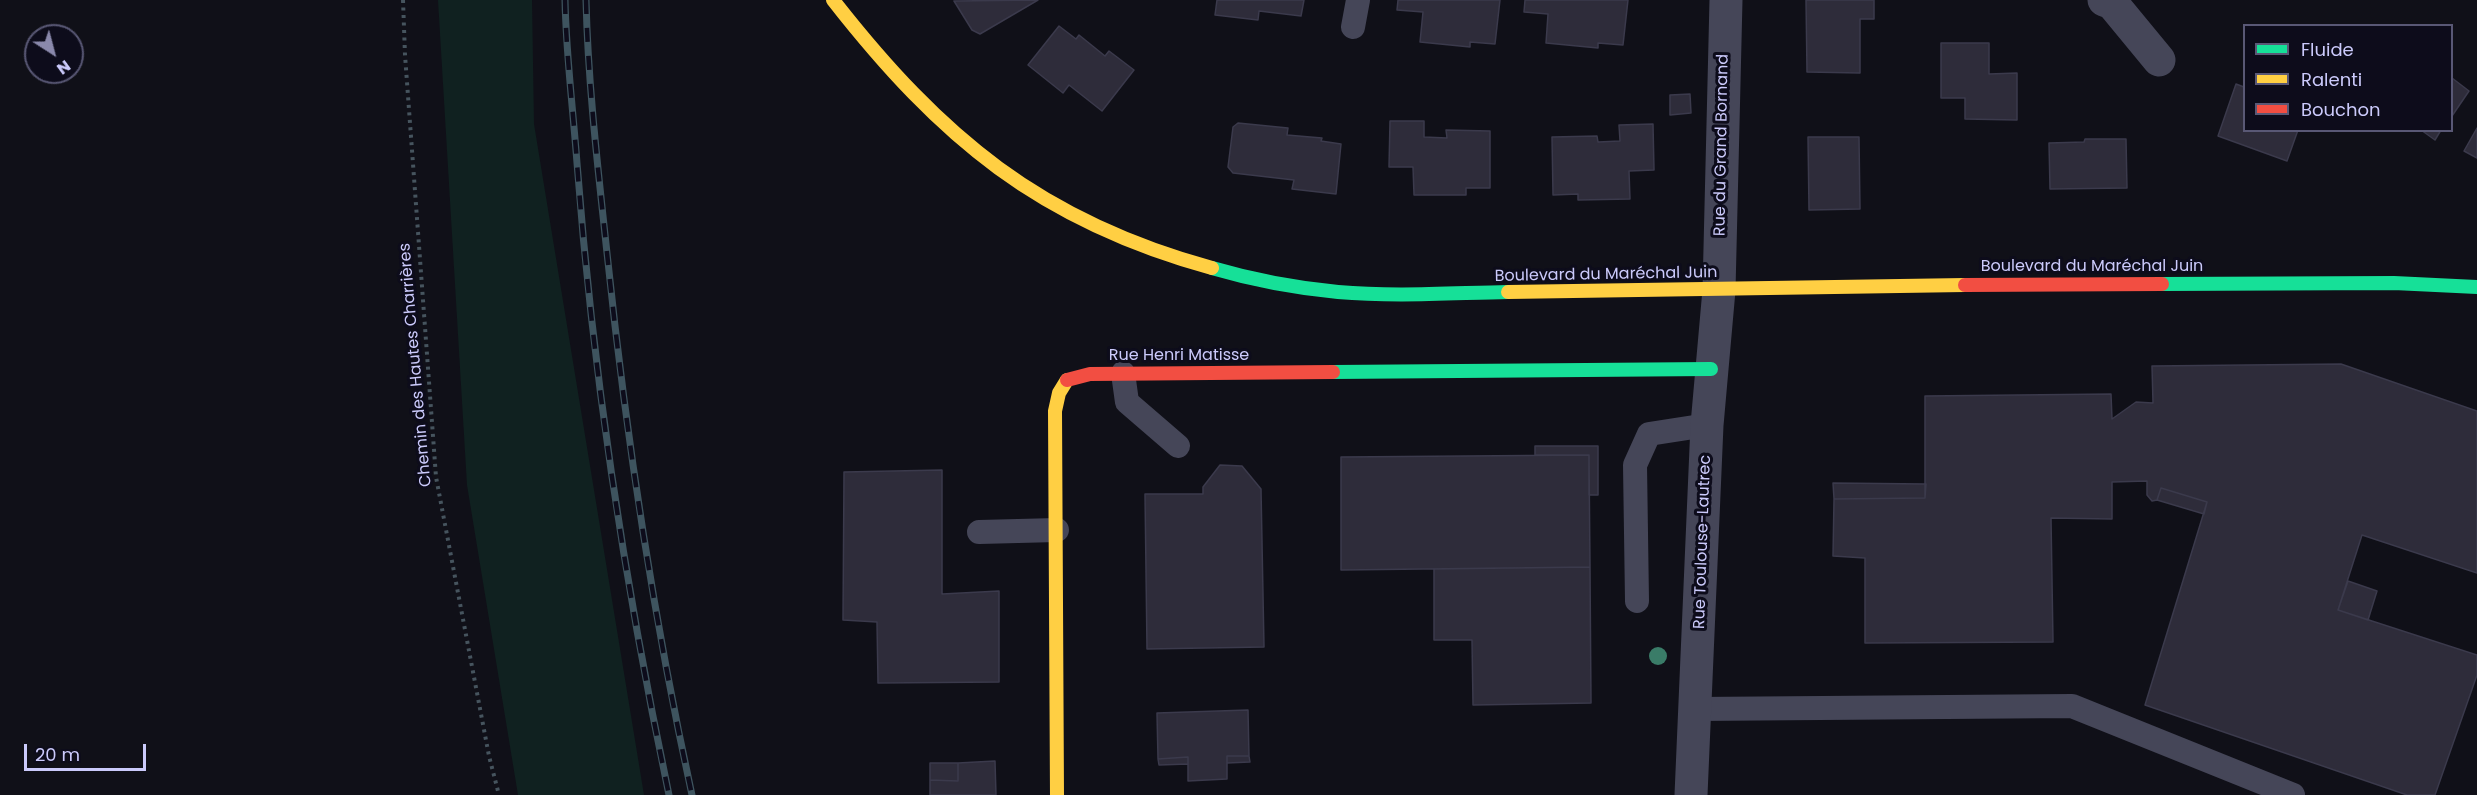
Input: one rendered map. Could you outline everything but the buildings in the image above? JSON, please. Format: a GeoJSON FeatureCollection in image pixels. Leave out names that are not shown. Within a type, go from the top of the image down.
{"type":"FeatureCollection","features":[{"type":"Feature","properties":{"kind":"street","name":"Boulevard du Maréchal Juin"},"geometry":{"type":"LineString","coordinates":[[833,0],[872,50],[915,97],[966,145],[1009,176],[1075,217],[1142,247],[1207,269],[1267,282],[1332,291],[1407,294],[2050,284],[2394,283],[2477,287]]}},
{"type":"Feature","properties":{"kind":"street","name":"Rue du Grand Bornand"},"geometry":{"type":"LineString","coordinates":[[1719,290],[1726,0]]}},
{"type":"Feature","properties":{"kind":"street"},"geometry":{"type":"LineString","coordinates":[[2104,0],[2112,3],[2159,60]]}},
{"type":"Feature","properties":{"kind":"street","name":"Rue Toulouse-Lautrec"},"geometry":{"type":"LineString","coordinates":[[1691,795],[1707,425],[1719,290]]}},
{"type":"Feature","properties":{"kind":"street","name":"Rue Henri Matisse"},"geometry":{"type":"LineString","coordinates":[[1057,795],[1055,411],[1059,393],[1068,379],[1090,374],[1123,373],[1711,369]]}},
{"type":"Feature","properties":{"kind":"lane"},"geometry":{"type":"LineString","coordinates":[[1353,27],[1358,0]]}},
{"type":"Feature","properties":{"kind":"lane"},"geometry":{"type":"LineString","coordinates":[[1123,373],[1127,402],[1178,446]]}},
{"type":"Feature","properties":{"kind":"lane"},"geometry":{"type":"LineString","coordinates":[[1638,601],[1635,465],[1649,434],[1707,425]]}},
{"type":"Feature","properties":{"kind":"lane"},"geometry":{"type":"LineString","coordinates":[[979,532],[1057,530]]}},
{"type":"Feature","properties":{"kind":"lane"},"geometry":{"type":"LineString","coordinates":[[1696,709],[2072,706],[2293,795]]}},
{"type":"Feature","properties":{"kind":"path","name":"Chemin des Hautes Charrières"},"geometry":{"type":"LineString","coordinates":[[403,0],[436,477],[489,756],[499,795]]}},
{"type":"Feature","properties":{"kind":"shaded area"},"geometry":{"type":"Polygon","coordinates":[[[438,0],[532,0],[534,124],[644,795],[518,795],[467,485],[438,0]]]}},
{"type":"Feature","properties":{"kind":"railway"},"geometry":{"type":"LineString","coordinates":[[565,0],[584,243],[612,480],[638,638],[669,795]]}},
{"type":"Feature","properties":{"kind":"railway"},"geometry":{"type":"LineString","coordinates":[[586,0],[594,126],[632,458],[665,661],[692,795]]}},
{"type":"Feature","properties":{"kind":"traffic: fast"},"geometry":{"type":"LineString","coordinates":[[1212,268],[1275,283],[1338,292],[1402,294],[1508,292]]}},
{"type":"Feature","properties":{"kind":"traffic: fast"},"geometry":{"type":"LineString","coordinates":[[2162,284],[2394,283],[2477,287]]}},
{"type":"Feature","properties":{"kind":"traffic: fast"},"geometry":{"type":"LineString","coordinates":[[1333,372],[1711,369]]}},
{"type":"Feature","properties":{"kind":"traffic: slow"},"geometry":{"type":"LineString","coordinates":[[833,0],[873,49],[914,93],[955,133],[999,168],[1045,199],[1095,226],[1151,249],[1212,268]]}},
{"type":"Feature","properties":{"kind":"traffic: slow"},"geometry":{"type":"LineString","coordinates":[[1508,292],[1965,285]]}},
{"type":"Feature","properties":{"kind":"traffic: slow"},"geometry":{"type":"LineString","coordinates":[[1057,795],[1055,411],[1059,393],[1067,380]]}},
{"type":"Feature","properties":{"kind":"traffic: jam"},"geometry":{"type":"LineString","coordinates":[[1965,285],[2162,284]]}},
{"type":"Feature","properties":{"kind":"traffic: jam"},"geometry":{"type":"LineString","coordinates":[[1067,380],[1090,374],[1333,372]]}}]}
